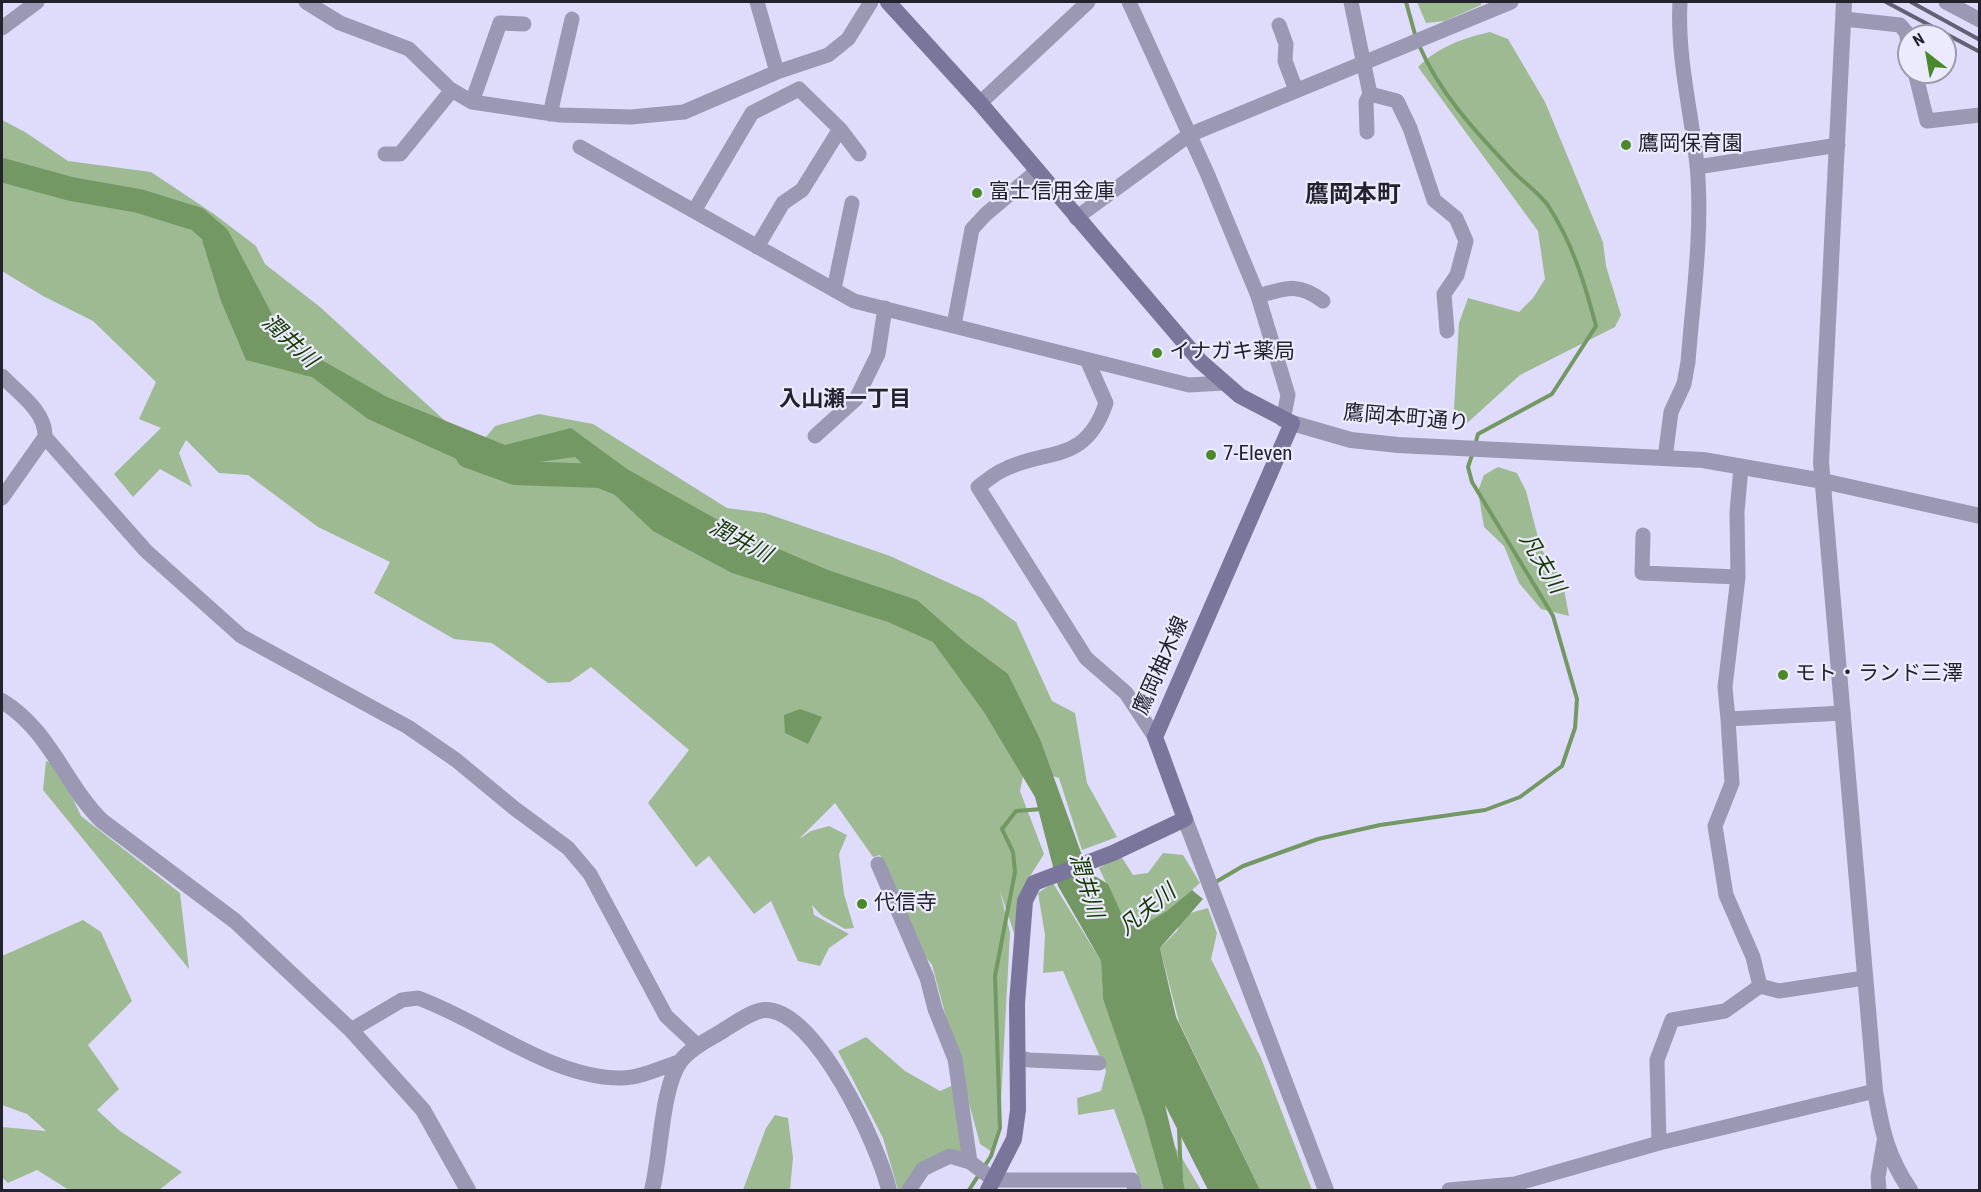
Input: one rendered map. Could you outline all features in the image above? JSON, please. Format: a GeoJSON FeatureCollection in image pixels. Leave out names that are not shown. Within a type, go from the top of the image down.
{"type":"FeatureCollection","features":[{"type":"Feature","properties":{"kind":"main road"},"geometry":{"type":"LineString","coordinates":[[888,2],[980,103]]}},
{"type":"Feature","properties":{"kind":"main road","name":"鷹岡本町通り"},"geometry":{"type":"LineString","coordinates":[[980,103],[1192,353],[1224,384],[1288,422]]}},
{"type":"Feature","properties":{"kind":"main road","name":"鷹岡柚木線"},"geometry":{"type":"LineString","coordinates":[[1185,819],[1155,737],[1288,422]]}},
{"type":"Feature","properties":{"kind":"main road"},"geometry":{"type":"LineString","coordinates":[[991,1186],[1014,1139],[1018,1110],[1017,1003],[1025,901],[1034,883],[1113,853],[1185,819]]}},
{"type":"Feature","properties":{"kind":"street"},"geometry":{"type":"LineString","coordinates":[[2,28],[37,2]]}},
{"type":"Feature","properties":{"kind":"street"},"geometry":{"type":"LineString","coordinates":[[757,2],[777,72]]}},
{"type":"Feature","properties":{"kind":"street"},"geometry":{"type":"LineString","coordinates":[[313,3],[340,23],[409,49],[453,90],[472,102],[550,114],[632,117],[684,112],[777,72],[828,56],[848,39],[871,2]]}},
{"type":"Feature","properties":{"kind":"street"},"geometry":{"type":"LineString","coordinates":[[980,103],[1088,2]]}},
{"type":"Feature","properties":{"kind":"street"},"geometry":{"type":"LineString","coordinates":[[1129,2],[1190,135],[1258,296],[1288,395],[1288,422]]}},
{"type":"Feature","properties":{"kind":"street"},"geometry":{"type":"LineString","coordinates":[[1351,2],[1371,94],[1366,102],[1367,132]]}},
{"type":"Feature","properties":{"kind":"street"},"geometry":{"type":"LineString","coordinates":[[1076,218],[1190,135],[1511,2]]}},
{"type":"Feature","properties":{"kind":"street"},"geometry":{"type":"LineString","coordinates":[[1665,458],[1671,412],[1684,384],[1688,362],[1696,240],[1697,167],[1678,35],[1680,2]]}},
{"type":"Feature","properties":{"kind":"street"},"geometry":{"type":"LineString","coordinates":[[1844,2],[1821,462],[1822,481],[1875,1091],[1884,1142],[1895,1169],[1910,1191]]}},
{"type":"Feature","properties":{"kind":"street"},"geometry":{"type":"LineString","coordinates":[[1946,2],[1980,20]]}},
{"type":"Feature","properties":{"kind":"street"},"geometry":{"type":"LineString","coordinates":[[550,114],[572,19]]}},
{"type":"Feature","properties":{"kind":"street"},"geometry":{"type":"LineString","coordinates":[[1844,19],[1897,25]]}},
{"type":"Feature","properties":{"kind":"street"},"geometry":{"type":"LineString","coordinates":[[472,102],[500,23],[524,24]]}},
{"type":"Feature","properties":{"kind":"street"},"geometry":{"type":"LineString","coordinates":[[1279,25],[1286,44],[1285,61],[1296,90]]}},
{"type":"Feature","properties":{"kind":"street"},"geometry":{"type":"LineString","coordinates":[[1918,84],[1927,121],[1980,115]]}},
{"type":"Feature","properties":{"kind":"street"},"geometry":{"type":"LineString","coordinates":[[694,211],[752,113],[799,89],[840,129],[859,154]]}},
{"type":"Feature","properties":{"kind":"street"},"geometry":{"type":"LineString","coordinates":[[385,154],[400,154],[453,90]]}},
{"type":"Feature","properties":{"kind":"street"},"geometry":{"type":"LineString","coordinates":[[1371,94],[1397,101],[1410,128],[1434,200],[1456,218],[1466,241],[1457,275],[1444,294],[1447,331]]}},
{"type":"Feature","properties":{"kind":"street"},"geometry":{"type":"LineString","coordinates":[[757,247],[783,203],[802,190],[840,129]]}},
{"type":"Feature","properties":{"kind":"street"},"geometry":{"type":"LineString","coordinates":[[1697,167],[1838,145]]}},
{"type":"Feature","properties":{"kind":"street"},"geometry":{"type":"LineString","coordinates":[[579,147],[854,301],[954,325],[1088,362],[1189,385],[1224,384]]}},
{"type":"Feature","properties":{"kind":"street"},"geometry":{"type":"LineString","coordinates":[[954,325],[972,229],[986,214],[1037,171]]}},
{"type":"Feature","properties":{"kind":"street"},"geometry":{"type":"LineString","coordinates":[[834,290],[852,203]]}},
{"type":"Feature","properties":{"kind":"street"},"geometry":{"type":"LineString","coordinates":[[1258,296],[1292,287],[1308,290],[1323,301]]}},
{"type":"Feature","properties":{"kind":"street"},"geometry":{"type":"LineString","coordinates":[[815,436],[856,399],[878,354],[885,308]]}},
{"type":"Feature","properties":{"kind":"street"},"geometry":{"type":"LineString","coordinates":[[1088,362],[1106,404],[1101,417],[1084,440],[1061,453],[1002,470],[978,487],[1086,658],[1126,693],[1155,737]]}},
{"type":"Feature","properties":{"kind":"street"},"geometry":{"type":"LineString","coordinates":[[2,376],[39,413],[45,426],[45,437],[2,498]]}},
{"type":"Feature","properties":{"kind":"street","name":"鷹岡本町通り"},"geometry":{"type":"LineString","coordinates":[[1288,422],[1351,440],[1703,460],[1822,481],[1980,516]]}},
{"type":"Feature","properties":{"kind":"street"},"geometry":{"type":"LineString","coordinates":[[45,437],[146,551],[241,636],[408,727],[456,760],[514,808],[568,848],[590,874],[666,1016],[698,1046]]}},
{"type":"Feature","properties":{"kind":"street"},"geometry":{"type":"LineString","coordinates":[[1741,467],[1737,513],[1738,577],[1725,687],[1732,783],[1715,826],[1726,895],[1753,957],[1760,986]]}},
{"type":"Feature","properties":{"kind":"street"},"geometry":{"type":"LineString","coordinates":[[1643,536],[1642,573],[1738,577]]}},
{"type":"Feature","properties":{"kind":"street"},"geometry":{"type":"LineString","coordinates":[[2,701],[24,718],[52,752],[97,816],[235,921],[351,1030],[423,1110],[468,1191]]}},
{"type":"Feature","properties":{"kind":"street"},"geometry":{"type":"LineString","coordinates":[[1728,719],[1843,713]]}},
{"type":"Feature","properties":{"kind":"street"},"geometry":{"type":"LineString","coordinates":[[1185,819],[1326,1191]]}},
{"type":"Feature","properties":{"kind":"street"},"geometry":{"type":"LineString","coordinates":[[878,864],[927,978],[955,1059],[970,1162]]}},
{"type":"Feature","properties":{"kind":"street"},"geometry":{"type":"LineString","coordinates":[[1760,986],[1779,991],[1864,978]]}},
{"type":"Feature","properties":{"kind":"street"},"geometry":{"type":"LineString","coordinates":[[1659,1143],[1657,1060],[1672,1020],[1725,1011],[1760,986]]}},
{"type":"Feature","properties":{"kind":"street"},"geometry":{"type":"LineString","coordinates":[[351,1030],[402,1000],[418,998],[540,1056],[582,1072],[621,1079],[681,1061],[698,1046],[756,1012],[766,1010],[784,1015],[815,1040],[878,1150],[889,1191]]}},
{"type":"Feature","properties":{"kind":"street"},"geometry":{"type":"LineString","coordinates":[[1017,1057],[1029,1060],[1099,1063]]}},
{"type":"Feature","properties":{"kind":"street"},"geometry":{"type":"LineString","coordinates":[[652,1191],[659,1163],[669,1089],[681,1061]]}},
{"type":"Feature","properties":{"kind":"street"},"geometry":{"type":"LineString","coordinates":[[1449,1191],[1515,1184],[1659,1143],[1875,1091]]}},
{"type":"Feature","properties":{"kind":"street"},"geometry":{"type":"LineString","coordinates":[[1879,1191],[1878,1177],[1884,1142]]}},
{"type":"Feature","properties":{"kind":"street"},"geometry":{"type":"LineString","coordinates":[[909,1191],[923,1169],[950,1156],[970,1162],[991,1186],[1084,1186],[1131,1180],[1135,1191]]}},
{"type":"Feature","properties":{"kind":"shaded area"},"geometry":{"type":"Polygon","coordinates":[[[1417,2],[1481,2],[1481,5],[1445,21],[1426,23],[1417,2]]]}},
{"type":"Feature","properties":{"kind":"shaded area"},"geometry":{"type":"Polygon","coordinates":[[[1490,32],[1508,39],[1545,102],[1603,242],[1606,266],[1621,315],[1615,327],[1520,375],[1465,425],[1454,409],[1459,323],[1468,298],[1519,312],[1533,298],[1545,279],[1538,231],[1418,67],[1451,44],[1490,32]]]}},
{"type":"Feature","properties":{"kind":"shaded area"},"geometry":{"type":"Polygon","coordinates":[[[2,120],[25,132],[68,161],[151,172],[214,214],[256,246],[265,264],[320,307],[476,449],[495,426],[539,414],[593,424],[727,508],[765,513],[890,556],[982,598],[1016,622],[1052,701],[1075,713],[1087,783],[1117,837],[1082,850],[1059,778],[1025,767],[1020,791],[1044,854],[1025,884],[1015,936],[1000,891],[1010,933],[1000,1119],[992,1152],[980,1144],[932,965],[922,952],[898,892],[880,855],[873,857],[835,803],[799,839],[811,831],[829,826],[847,835],[839,854],[844,894],[854,928],[845,929],[821,915],[812,905],[814,915],[849,934],[829,948],[820,966],[798,961],[771,901],[754,914],[709,856],[696,867],[648,803],[689,750],[591,667],[570,682],[548,683],[492,643],[454,639],[374,593],[390,562],[318,527],[248,475],[219,473],[186,440],[179,453],[192,487],[160,469],[133,497],[114,474],[161,428],[139,419],[156,382],[93,321],[43,296],[2,271],[2,120]]]}},
{"type":"Feature","properties":{"kind":"shaded area"},"geometry":{"type":"Polygon","coordinates":[[[1498,467],[1517,473],[1526,491],[1541,549],[1556,569],[1564,589],[1569,616],[1541,609],[1519,583],[1504,546],[1484,527],[1478,491],[1484,475],[1498,467]]]}},
{"type":"Feature","properties":{"kind":"shaded area"},"geometry":{"type":"Polygon","coordinates":[[[46,761],[58,766],[81,816],[180,893],[189,969],[43,790],[46,761]]]}},
{"type":"Feature","properties":{"kind":"shaded area"},"geometry":{"type":"Polygon","coordinates":[[[1163,853],[1183,855],[1200,883],[1160,918],[1140,928],[1124,920],[1099,868],[1121,856],[1133,875],[1148,873],[1163,853]]]}},
{"type":"Feature","properties":{"kind":"shaded area"},"geometry":{"type":"Polygon","coordinates":[[[1053,883],[1101,961],[1103,999],[1139,1097],[1164,1190],[1143,1190],[1114,1109],[1078,1115],[1077,1098],[1101,1091],[1106,1071],[1063,971],[1043,973],[1045,935],[1038,893],[1053,883]]]}},
{"type":"Feature","properties":{"kind":"shaded area"},"geometry":{"type":"Polygon","coordinates":[[[1208,908],[1217,933],[1211,959],[1261,1058],[1312,1190],[1260,1190],[1179,1022],[1160,948],[1177,931],[1183,915],[1208,908]]]}},
{"type":"Feature","properties":{"kind":"shaded area"},"geometry":{"type":"Polygon","coordinates":[[[83,920],[101,932],[132,1001],[88,1045],[119,1089],[97,1110],[120,1131],[182,1172],[159,1190],[69,1190],[37,1170],[8,1183],[2,1177],[2,1127],[46,1131],[27,1114],[2,1105],[2,956],[83,920]]]}},
{"type":"Feature","properties":{"kind":"shaded area"},"geometry":{"type":"Polygon","coordinates":[[[866,1037],[905,1071],[940,1091],[960,1082],[969,1155],[938,1156],[905,1190],[898,1190],[883,1138],[838,1051],[866,1037]]]}},
{"type":"Feature","properties":{"kind":"shaded area"},"geometry":{"type":"Polygon","coordinates":[[[775,1115],[788,1118],[793,1158],[790,1190],[743,1190],[766,1128],[775,1115]]]}},
{"type":"Feature","properties":{"kind":"shaded area"},"geometry":{"type":"Polygon","coordinates":[[[1167,1133],[1201,1190],[1182,1190],[1167,1133]]]}},
{"type":"Feature","properties":{"kind":"water"},"geometry":{"type":"Polygon","coordinates":[[[202,240],[239,252],[263,333],[318,358],[387,397],[505,445],[571,428],[627,469],[741,533],[828,570],[917,600],[965,642],[1008,674],[1040,739],[1088,872],[1108,884],[1122,915],[1140,927],[1167,911],[1192,890],[1203,899],[1160,948],[1176,1017],[1260,1190],[1208,1190],[1165,1105],[1185,1190],[1164,1190],[1144,1117],[1103,999],[1101,961],[1058,886],[1035,797],[984,712],[933,642],[888,622],[732,573],[653,531],[575,457],[481,470],[368,419],[312,377],[246,360],[221,301],[202,240]]]}},
{"type":"Feature","properties":{"kind":"water"},"geometry":{"type":"Polygon","coordinates":[[[800,709],[822,717],[808,744],[785,733],[784,715],[800,709]]]}},
{"type":"Feature","properties":{"kind":"waterway","name":"凡夫川"},"geometry":{"type":"LineString","coordinates":[[1406,2],[1416,38]]}},
{"type":"Feature","properties":{"kind":"waterway","name":"凡夫川"},"geometry":{"type":"LineString","coordinates":[[1419,45],[1436,79],[1458,109],[1512,171],[1547,204],[1556,218],[1571,248],[1596,326],[1552,394],[1478,434],[1475,445]]}},
{"type":"Feature","properties":{"kind":"waterway","name":"潤井川"},"geometry":{"type":"LineString","coordinates":[[2,170],[71,189],[139,201],[197,219],[218,237],[264,325],[308,364]]}},
{"type":"Feature","properties":{"kind":"waterway","name":"凡夫川"},"geometry":{"type":"LineString","coordinates":[[1214,883],[1243,866],[1318,839],[1380,825],[1485,810],[1520,797],[1562,766],[1575,728],[1577,699],[1553,616],[1472,482],[1468,467],[1473,452]]}},
{"type":"Feature","properties":{"kind":"waterway","name":"潤井川"},"geometry":{"type":"LineString","coordinates":[[468,456],[515,473],[600,476],[626,486]]}},
{"type":"Feature","properties":{"kind":"waterway"},"geometry":{"type":"LineString","coordinates":[[984,1167],[991,1156],[1000,1128],[995,976],[1015,872],[1013,852],[1002,829],[1016,811],[1042,809]]}},
{"type":"Feature","properties":{"kind":"waterway"},"geometry":{"type":"LineString","coordinates":[[1179,1129],[1181,1178]]}},
{"type":"Feature","properties":{"kind":"waterway"},"geometry":{"type":"LineString","coordinates":[[969,1190],[980,1173]]}},
{"type":"Feature","properties":{"kind":"railway"},"geometry":{"type":"LineString","coordinates":[[1886,2],[1980,52]]}},
{"type":"Feature","properties":{"kind":"railway"},"geometry":{"type":"LineString","coordinates":[[1911,2],[1980,40]]}},
{"type":"Feature","properties":{"kind":"place","name":"鷹岡保育園"},"geometry":{"type":"Point","coordinates":[1626,145]}},
{"type":"Feature","properties":{"kind":"place","name":"富士信用金庫"},"geometry":{"type":"Point","coordinates":[977,193]}},
{"type":"Feature","properties":{"kind":"place","name":"イナガキ薬局"},"geometry":{"type":"Point","coordinates":[1157,353]}},
{"type":"Feature","properties":{"kind":"place","name":"7-Eleven"},"geometry":{"type":"Point","coordinates":[1211,455]}},
{"type":"Feature","properties":{"kind":"place","name":"モト・ランド三澤"},"geometry":{"type":"Point","coordinates":[1783,675]}},
{"type":"Feature","properties":{"kind":"place","name":"代信寺"},"geometry":{"type":"Point","coordinates":[862,904]}},
{"type":"Feature","properties":{"kind":"district","name":"鷹岡本町"},"geometry":{"type":"Point","coordinates":[1353,196]}},
{"type":"Feature","properties":{"kind":"district","name":"入山瀬一丁目"},"geometry":{"type":"Point","coordinates":[845,400]}}]}
